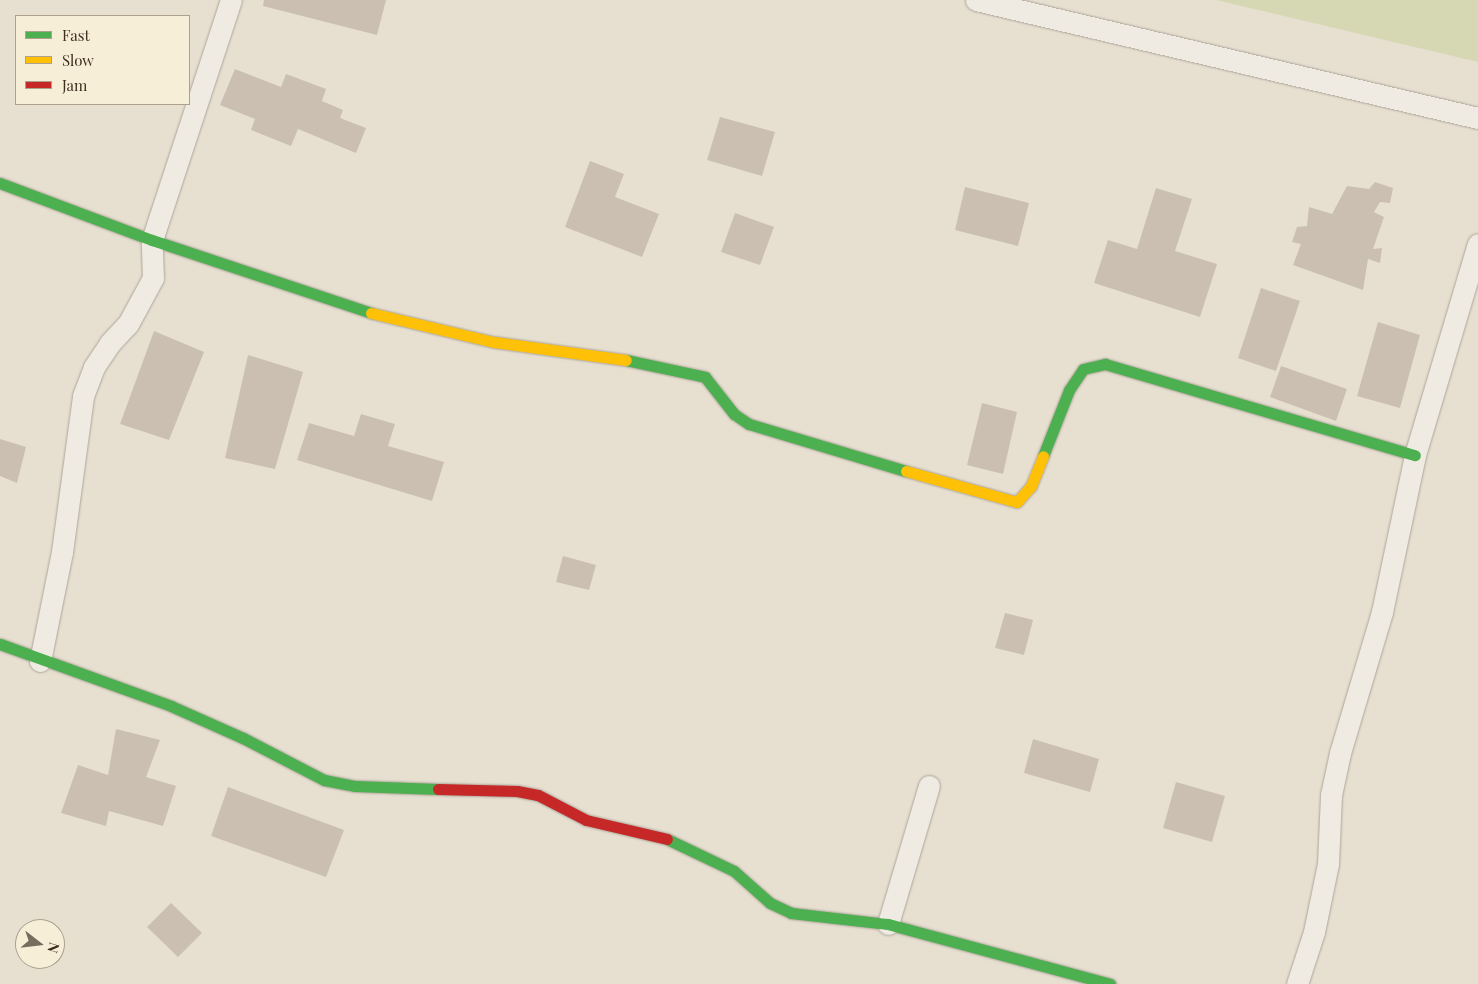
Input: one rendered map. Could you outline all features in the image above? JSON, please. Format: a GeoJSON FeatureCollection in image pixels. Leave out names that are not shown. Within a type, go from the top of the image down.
{"type":"FeatureCollection","features":[{"type":"Feature","properties":{"kind":"street"},"geometry":{"type":"LineString","coordinates":[[40,661],[62,552],[83,396],[94,367],[110,343],[128,324],[153,278],[152,240],[231,0]]}},
{"type":"Feature","properties":{"kind":"street"},"geometry":{"type":"LineString","coordinates":[[976,0],[1478,118]]}},
{"type":"Feature","properties":{"kind":"street"},"geometry":{"type":"LineString","coordinates":[[0,183],[152,240],[387,318],[494,342],[595,354],[705,377],[734,414],[749,424],[1009,501],[1017,502],[1030,486],[1069,390],[1083,369],[1105,364],[1415,454]]}},
{"type":"Feature","properties":{"kind":"street"},"geometry":{"type":"LineString","coordinates":[[1297,984],[1314,932],[1328,864],[1331,795],[1336,770],[1382,612],[1415,454],[1478,244]]}},
{"type":"Feature","properties":{"kind":"street"},"geometry":{"type":"LineString","coordinates":[[0,644],[40,661],[171,706],[243,738],[324,780],[355,786],[517,790],[538,795],[586,820],[660,836],[700,852],[734,871],[770,903],[791,913],[888,924],[1110,984]]}},
{"type":"Feature","properties":{"kind":"street"},"geometry":{"type":"LineString","coordinates":[[888,924],[929,786]]}},
{"type":"Feature","properties":{"kind":"green space"},"geometry":{"type":"Polygon","coordinates":[[[1216,0],[1478,0],[1478,62],[1216,0]]]}},
{"type":"Feature","properties":{"kind":"building"},"geometry":{"type":"Polygon","coordinates":[[[264,0],[386,0],[377,35],[263,6],[264,0]]]}},
{"type":"Feature","properties":{"kind":"building"},"geometry":{"type":"Polygon","coordinates":[[[235,69],[281,87],[286,74],[326,89],[322,101],[343,110],[340,118],[366,128],[356,153],[298,129],[291,146],[251,130],[255,119],[220,105],[235,69]]]}},
{"type":"Feature","properties":{"kind":"building"},"geometry":{"type":"Polygon","coordinates":[[[720,117],[775,132],[762,176],[707,160],[720,117]]]}},
{"type":"Feature","properties":{"kind":"building"},"geometry":{"type":"Polygon","coordinates":[[[590,161],[624,174],[615,197],[659,214],[642,257],[565,227],[590,161]]]}},
{"type":"Feature","properties":{"kind":"building"},"geometry":{"type":"Polygon","coordinates":[[[1375,182],[1393,188],[1390,203],[1380,202],[1374,212],[1384,217],[1373,249],[1382,248],[1380,263],[1368,259],[1363,290],[1293,265],[1301,244],[1292,242],[1297,227],[1307,226],[1309,207],[1332,214],[1347,186],[1369,189],[1375,182]]]}},
{"type":"Feature","properties":{"kind":"building"},"geometry":{"type":"Polygon","coordinates":[[[965,187],[1029,203],[1018,246],[955,230],[965,187]]]}},
{"type":"Feature","properties":{"kind":"building"},"geometry":{"type":"Polygon","coordinates":[[[1156,188],[1192,199],[1175,251],[1217,264],[1200,317],[1094,283],[1108,240],[1137,249],[1156,188]]]}},
{"type":"Feature","properties":{"kind":"building"},"geometry":{"type":"Polygon","coordinates":[[[735,213],[774,227],[760,265],[721,252],[735,213]]]}},
{"type":"Feature","properties":{"kind":"building"},"geometry":{"type":"Polygon","coordinates":[[[1261,288],[1300,301],[1276,371],[1238,358],[1261,288]]]}},
{"type":"Feature","properties":{"kind":"building"},"geometry":{"type":"Polygon","coordinates":[[[1378,322],[1420,335],[1400,408],[1357,396],[1378,322]]]}},
{"type":"Feature","properties":{"kind":"building"},"geometry":{"type":"Polygon","coordinates":[[[154,331],[204,352],[169,440],[120,424],[154,331]]]}},
{"type":"Feature","properties":{"kind":"building"},"geometry":{"type":"Polygon","coordinates":[[[248,355],[303,372],[275,469],[225,458],[248,355]]]}},
{"type":"Feature","properties":{"kind":"building"},"geometry":{"type":"Polygon","coordinates":[[[1281,366],[1347,389],[1336,421],[1270,397],[1281,366]]]}},
{"type":"Feature","properties":{"kind":"building"},"geometry":{"type":"Polygon","coordinates":[[[982,403],[1017,412],[1003,474],[967,465],[982,403]]]}},
{"type":"Feature","properties":{"kind":"building"},"geometry":{"type":"Polygon","coordinates":[[[361,414],[395,424],[388,446],[444,462],[432,501],[297,460],[309,423],[354,436],[361,414]]]}},
{"type":"Feature","properties":{"kind":"building"},"geometry":{"type":"Polygon","coordinates":[[[0,439],[26,447],[17,483],[0,476],[0,439]]]}},
{"type":"Feature","properties":{"kind":"building"},"geometry":{"type":"Polygon","coordinates":[[[563,556],[596,565],[589,590],[556,582],[563,556]]]}},
{"type":"Feature","properties":{"kind":"building"},"geometry":{"type":"Polygon","coordinates":[[[1005,613],[1033,620],[1024,655],[995,648],[1005,613]]]}},
{"type":"Feature","properties":{"kind":"building"},"geometry":{"type":"Polygon","coordinates":[[[116,729],[160,740],[146,777],[176,786],[163,826],[109,811],[106,826],[61,813],[78,765],[108,775],[116,729]]]}},
{"type":"Feature","properties":{"kind":"building"},"geometry":{"type":"Polygon","coordinates":[[[1033,739],[1099,759],[1090,792],[1024,773],[1033,739]]]}},
{"type":"Feature","properties":{"kind":"building"},"geometry":{"type":"Polygon","coordinates":[[[1176,782],[1225,796],[1212,842],[1163,828],[1176,782]]]}},
{"type":"Feature","properties":{"kind":"building"},"geometry":{"type":"Polygon","coordinates":[[[228,787],[344,830],[326,877],[211,836],[228,787]]]}},
{"type":"Feature","properties":{"kind":"building"},"geometry":{"type":"Polygon","coordinates":[[[171,903],[202,933],[178,957],[147,927],[171,903]]]}},
{"type":"Feature","properties":{"kind":"traffic: fast"},"geometry":{"type":"LineString","coordinates":[[0,183],[152,240],[371,313]]}},
{"type":"Feature","properties":{"kind":"traffic: fast"},"geometry":{"type":"LineString","coordinates":[[626,360],[705,377],[734,414],[749,424],[906,471]]}},
{"type":"Feature","properties":{"kind":"traffic: fast"},"geometry":{"type":"LineString","coordinates":[[1043,456],[1069,390],[1083,369],[1105,364],[1415,455]]}},
{"type":"Feature","properties":{"kind":"traffic: fast"},"geometry":{"type":"LineString","coordinates":[[0,644],[171,706],[243,738],[324,780],[355,786],[438,789]]}},
{"type":"Feature","properties":{"kind":"traffic: fast"},"geometry":{"type":"LineString","coordinates":[[667,839],[734,871],[770,903],[791,913],[888,924],[1110,984]]}},
{"type":"Feature","properties":{"kind":"traffic: slow"},"geometry":{"type":"LineString","coordinates":[[371,313],[494,342],[626,360]]}},
{"type":"Feature","properties":{"kind":"traffic: slow"},"geometry":{"type":"LineString","coordinates":[[906,471],[1017,502],[1031,486],[1043,456]]}},
{"type":"Feature","properties":{"kind":"traffic: jam"},"geometry":{"type":"LineString","coordinates":[[438,789],[517,791],[538,795],[586,820],[667,839]]}}]}
